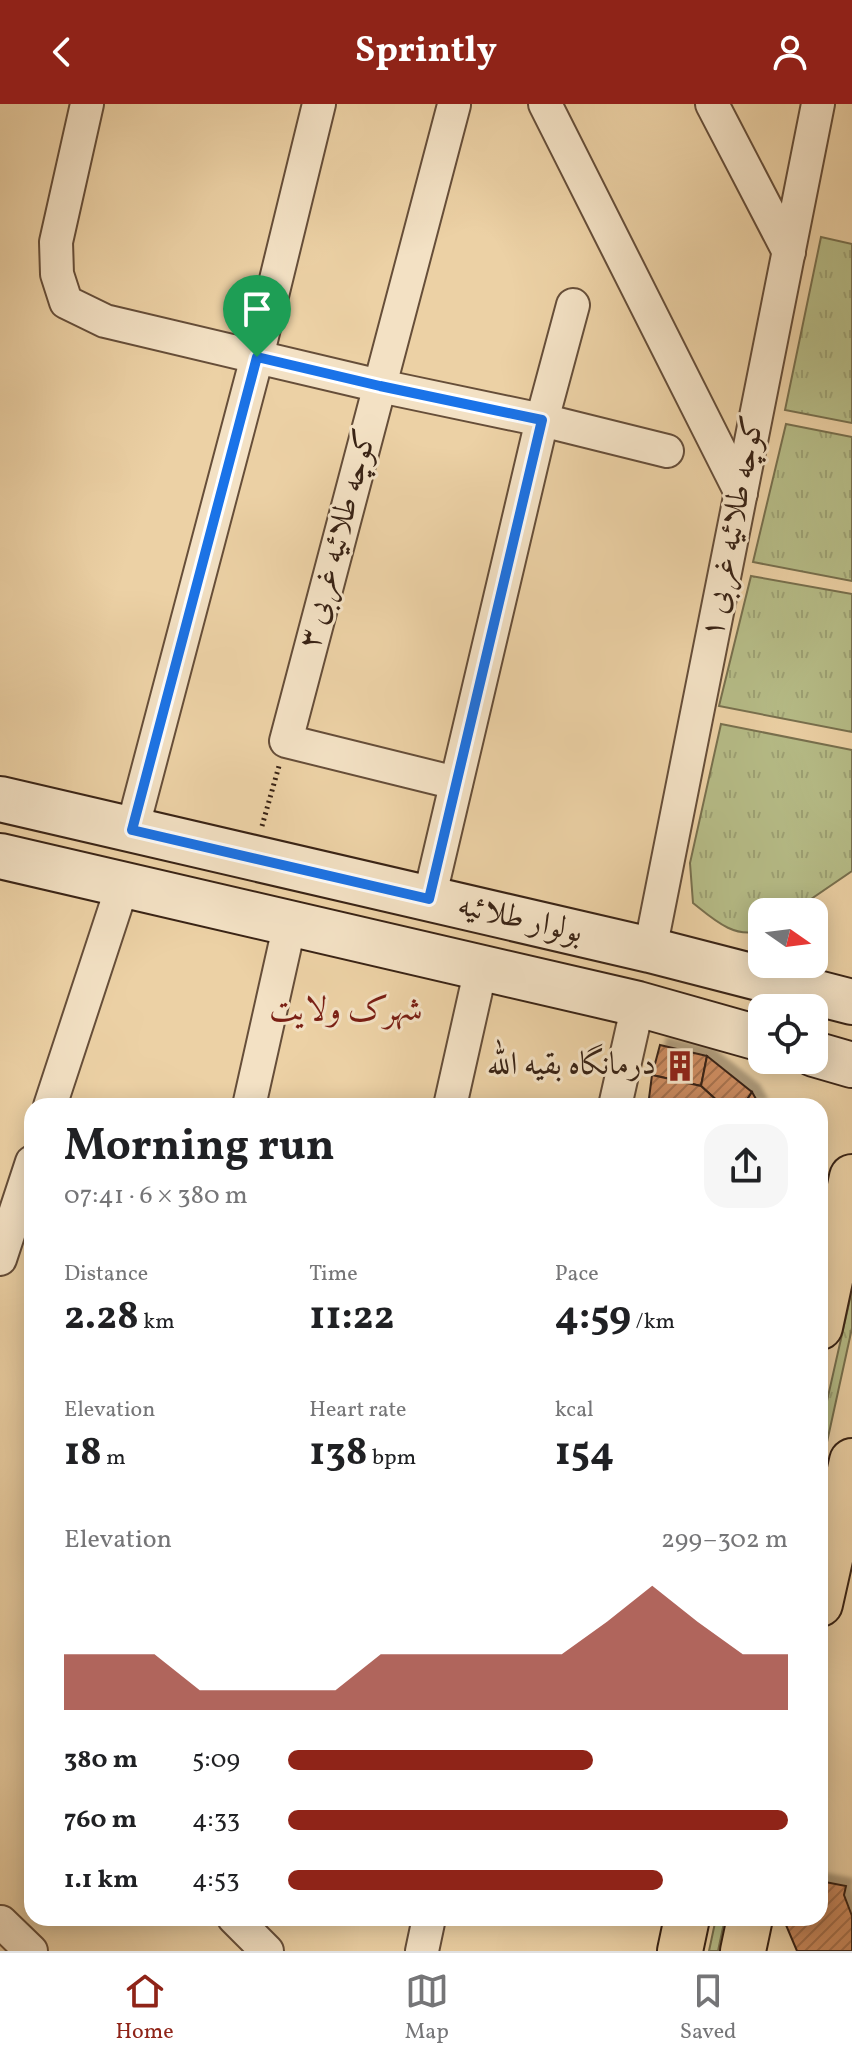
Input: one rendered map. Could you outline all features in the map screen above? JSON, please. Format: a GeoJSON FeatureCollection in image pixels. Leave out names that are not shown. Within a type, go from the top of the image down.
{"type":"FeatureCollection","features":[{"type":"Feature","properties":{"kind":"highway"},"geometry":{"type":"LineString","coordinates":[[828,1290],[852,1177]]}},
{"type":"Feature","properties":{"kind":"highway"},"geometry":{"type":"LineString","coordinates":[[828,1568],[852,1461]]}},
{"type":"Feature","properties":{"kind":"highway"},"geometry":{"type":"LineString","coordinates":[[680,1951],[685,1926]]}},
{"type":"Feature","properties":{"kind":"highway"},"geometry":{"type":"LineString","coordinates":[[743,1951],[748,1926]]}},
{"type":"Feature","properties":{"kind":"main road","name":"بولوار طلائیه"},"geometry":{"type":"LineString","coordinates":[[0,799],[650,950],[852,1002]]}},
{"type":"Feature","properties":{"kind":"main road","name":"بولوار طلائیه"},"geometry":{"type":"LineString","coordinates":[[0,856],[638,1004],[748,1035]]}},
{"type":"Feature","properties":{"kind":"main road"},"geometry":{"type":"LineString","coordinates":[[828,1058],[852,1065]]}},
{"type":"Feature","properties":{"kind":"street"},"geometry":{"type":"LineString","coordinates":[[87,104],[56,242],[57,274],[66,302],[105,321],[667,451]]}},
{"type":"Feature","properties":{"kind":"street"},"geometry":{"type":"LineString","coordinates":[[132,830],[257,357],[319,104]]}},
{"type":"Feature","properties":{"kind":"street"},"geometry":{"type":"LineString","coordinates":[[545,104],[741,493]]}},
{"type":"Feature","properties":{"kind":"street"},"geometry":{"type":"LineString","coordinates":[[712,104],[789,252]]}},
{"type":"Feature","properties":{"kind":"street","name":"کوچه طلائیه غربی ۱"},"geometry":{"type":"LineString","coordinates":[[650,950],[818,104]]}},
{"type":"Feature","properties":{"kind":"street","name":"کوچه طلائیه غربی ۳"},"geometry":{"type":"LineString","coordinates":[[286,741],[454,105]]}},
{"type":"Feature","properties":{"kind":"street"},"geometry":{"type":"LineString","coordinates":[[429,899],[542,420],[573,305]]}},
{"type":"Feature","properties":{"kind":"street"},"geometry":{"type":"LineString","coordinates":[[286,741],[456,783]]}},
{"type":"Feature","properties":{"kind":"street"},"geometry":{"type":"LineString","coordinates":[[53,1098],[123,884]]}},
{"type":"Feature","properties":{"kind":"street"},"geometry":{"type":"LineString","coordinates":[[251,1098],[290,923]]}},
{"type":"Feature","properties":{"kind":"street"},"geometry":{"type":"LineString","coordinates":[[452,1098],[481,968]]}},
{"type":"Feature","properties":{"kind":"street"},"geometry":{"type":"LineString","coordinates":[[617,1098],[638,1004]]}},
{"type":"Feature","properties":{"kind":"street"},"geometry":{"type":"LineString","coordinates":[[0,1259],[24,1186]]}},
{"type":"Feature","properties":{"kind":"street"},"geometry":{"type":"LineString","coordinates":[[1,1922],[31,1951]]}},
{"type":"Feature","properties":{"kind":"street"},"geometry":{"type":"LineString","coordinates":[[246,1926],[265,1938]]}},
{"type":"Feature","properties":{"kind":"street"},"geometry":{"type":"LineString","coordinates":[[422,1951],[427,1926]]}},
{"type":"Feature","properties":{"kind":"path"},"geometry":{"type":"LineString","coordinates":[[253,858],[286,741]]}},
{"type":"Feature","properties":{"kind":"green space"},"geometry":{"type":"Polygon","coordinates":[[[821,237],[852,244],[852,423],[785,410],[821,237]]]}},
{"type":"Feature","properties":{"kind":"green space"},"geometry":{"type":"Polygon","coordinates":[[[786,424],[852,437],[852,581],[753,562],[786,424]]]}},
{"type":"Feature","properties":{"kind":"green space"},"geometry":{"type":"Polygon","coordinates":[[[751,576],[852,594],[852,732],[719,706],[751,576]]]}},
{"type":"Feature","properties":{"kind":"green space"},"geometry":{"type":"Polygon","coordinates":[[[721,724],[852,750],[852,871],[812,898],[748,898],[748,932],[743,932],[725,926],[693,903],[690,863],[721,724]]]}},
{"type":"Feature","properties":{"kind":"green space"},"geometry":{"type":"Polygon","coordinates":[[[852,1290],[852,1328],[828,1438],[828,1396],[852,1290]]]}},
{"type":"Feature","properties":{"kind":"green space"},"geometry":{"type":"Polygon","coordinates":[[[714,1926],[723,1926],[718,1951],[709,1951],[714,1926]]]}},
{"type":"Feature","properties":{"kind":"building","name":"درمانگاه بقیه الله"},"geometry":{"type":"Polygon","coordinates":[[[660,1045],[707,1056],[701,1086],[652,1075],[660,1045]]]}},
{"type":"Feature","properties":{"kind":"building"},"geometry":{"type":"Polygon","coordinates":[[[707,1056],[752,1092],[748,1098],[714,1098],[701,1086],[707,1056]]]}},
{"type":"Feature","properties":{"kind":"building"},"geometry":{"type":"Polygon","coordinates":[[[652,1075],[701,1086],[714,1098],[649,1098],[652,1075]]]}},
{"type":"Feature","properties":{"kind":"building"},"geometry":{"type":"Polygon","coordinates":[[[828,1883],[846,1886],[844,1895],[852,1916],[852,1951],[797,1951],[786,1926],[828,1926],[828,1883]]]}},
{"type":"Feature","properties":{"kind":"place","name":"درمانگاه بقیه الله"},"geometry":{"type":"Point","coordinates":[680,1066]}},
{"type":"Feature","properties":{"kind":"district","name":"شهرک ولایت"},"geometry":{"type":"Point","coordinates":[346,1011]}},
{"type":"Feature","properties":{"kind":"route"},"geometry":{"type":"LineString","coordinates":[[257,357],[542,420],[429,899],[132,830],[257,357]]}}]}
